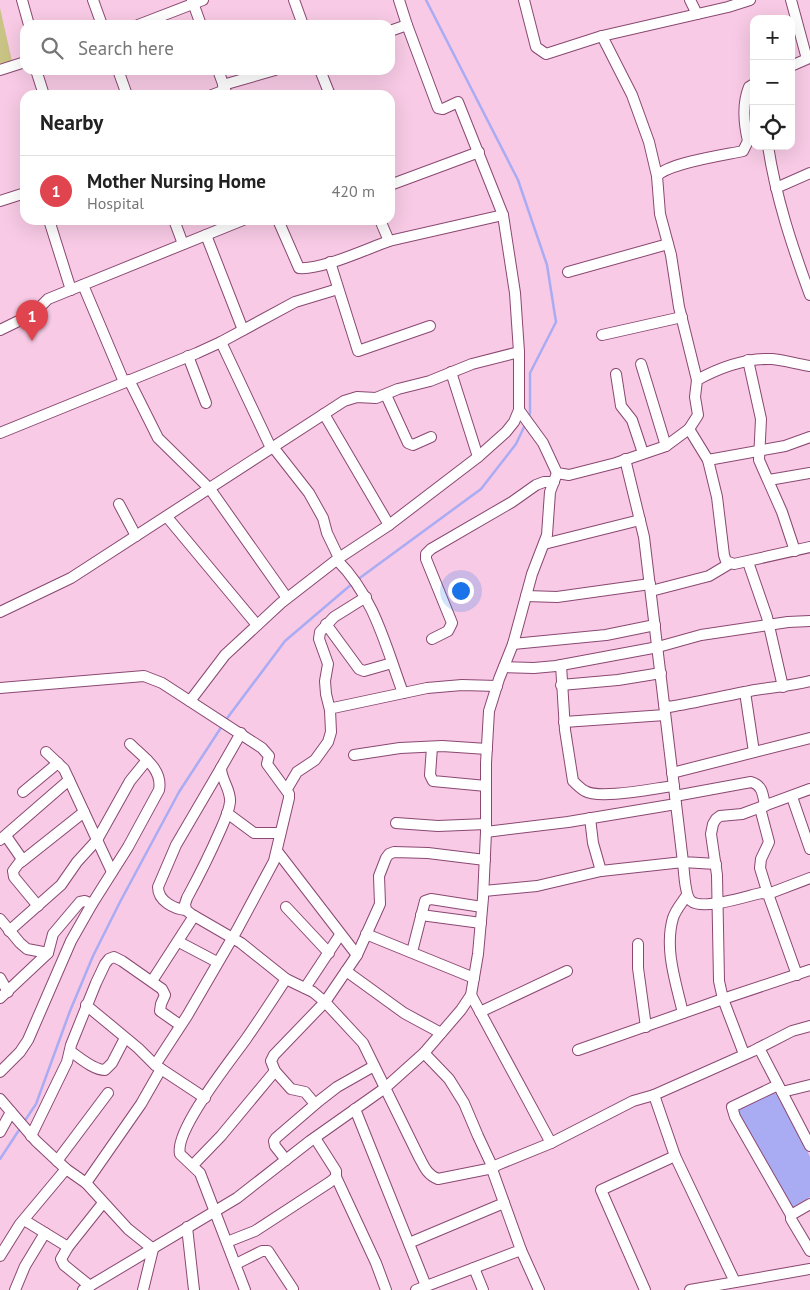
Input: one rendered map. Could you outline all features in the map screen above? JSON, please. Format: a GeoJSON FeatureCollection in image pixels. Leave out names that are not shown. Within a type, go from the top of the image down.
{"type":"FeatureCollection","features":[{"type":"Feature","properties":{"kind":"street"},"geometry":{"type":"LineString","coordinates":[[22,0],[28,20]]}},
{"type":"Feature","properties":{"kind":"street"},"geometry":{"type":"LineString","coordinates":[[93,0],[100,20]]}},
{"type":"Feature","properties":{"kind":"street"},"geometry":{"type":"LineString","coordinates":[[150,20],[192,2],[204,0]]}},
{"type":"Feature","properties":{"kind":"street"},"geometry":{"type":"LineString","coordinates":[[294,0],[301,20]]}},
{"type":"Feature","properties":{"kind":"street"},"geometry":{"type":"LineString","coordinates":[[190,701],[225,655],[287,598],[338,559],[390,525],[478,458],[506,432],[514,422],[519,410],[516,293],[503,215],[458,102],[443,109],[438,108],[406,25],[399,0]]}},
{"type":"Feature","properties":{"kind":"street"},"geometry":{"type":"LineString","coordinates":[[524,0],[536,47],[546,54],[602,36],[728,7],[750,0]]}},
{"type":"Feature","properties":{"kind":"street"},"geometry":{"type":"LineString","coordinates":[[690,0],[697,14]]}},
{"type":"Feature","properties":{"kind":"street"},"geometry":{"type":"LineString","coordinates":[[791,0],[808,58],[795,64]]}},
{"type":"Feature","properties":{"kind":"street"},"geometry":{"type":"LineString","coordinates":[[192,2],[199,20]]}},
{"type":"Feature","properties":{"kind":"street"},"geometry":{"type":"LineString","coordinates":[[395,29],[406,25]]}},
{"type":"Feature","properties":{"kind":"street"},"geometry":{"type":"LineString","coordinates":[[432,639],[448,631],[452,623],[426,559],[426,554],[431,549],[512,502],[536,485],[555,478],[616,463],[666,446],[690,429],[698,415],[695,397],[697,380],[660,214],[656,176],[649,142],[632,95],[602,36]]}},
{"type":"Feature","properties":{"kind":"street"},"geometry":{"type":"LineString","coordinates":[[0,70],[20,64]]}},
{"type":"Feature","properties":{"kind":"street"},"geometry":{"type":"LineString","coordinates":[[38,75],[42,90]]}},
{"type":"Feature","properties":{"kind":"street"},"geometry":{"type":"LineString","coordinates":[[120,75],[125,90]]}},
{"type":"Feature","properties":{"kind":"street"},"geometry":{"type":"LineString","coordinates":[[220,75],[225,90],[262,75]]}},
{"type":"Feature","properties":{"kind":"street"},"geometry":{"type":"LineString","coordinates":[[322,75],[328,90]]}},
{"type":"Feature","properties":{"kind":"street"},"geometry":{"type":"LineString","coordinates":[[750,86],[745,96],[744,125],[750,139]]}},
{"type":"Feature","properties":{"kind":"street"},"geometry":{"type":"LineString","coordinates":[[656,176],[661,171],[677,166],[743,151],[750,142]]}},
{"type":"Feature","properties":{"kind":"street"},"geometry":{"type":"LineString","coordinates":[[769,150],[776,188],[791,243],[810,295]]}},
{"type":"Feature","properties":{"kind":"street"},"geometry":{"type":"LineString","coordinates":[[395,183],[479,152]]}},
{"type":"Feature","properties":{"kind":"street"},"geometry":{"type":"LineString","coordinates":[[776,188],[810,172]]}},
{"type":"Feature","properties":{"kind":"street"},"geometry":{"type":"LineString","coordinates":[[0,201],[20,194]]}},
{"type":"Feature","properties":{"kind":"street"},"geometry":{"type":"LineString","coordinates":[[280,225],[299,268],[306,268],[330,262],[389,241],[503,215]]}},
{"type":"Feature","properties":{"kind":"street"},"geometry":{"type":"LineString","coordinates":[[51,225],[71,290]]}},
{"type":"Feature","properties":{"kind":"street"},"geometry":{"type":"LineString","coordinates":[[176,225],[183,244]]}},
{"type":"Feature","properties":{"kind":"street"},"geometry":{"type":"LineString","coordinates":[[0,330],[33,314],[48,300],[206,235],[222,225]]}},
{"type":"Feature","properties":{"kind":"street"},"geometry":{"type":"LineString","coordinates":[[382,225],[389,241]]}},
{"type":"Feature","properties":{"kind":"street"},"geometry":{"type":"LineString","coordinates":[[206,235],[243,330]]}},
{"type":"Feature","properties":{"kind":"street"},"geometry":{"type":"LineString","coordinates":[[568,272],[668,244]]}},
{"type":"Feature","properties":{"kind":"street"},"geometry":{"type":"LineString","coordinates":[[330,262],[358,351],[430,326]]}},
{"type":"Feature","properties":{"kind":"street"},"geometry":{"type":"LineString","coordinates":[[83,285],[126,381],[158,438],[210,489],[287,598]]}},
{"type":"Feature","properties":{"kind":"street"},"geometry":{"type":"LineString","coordinates":[[0,432],[221,342],[295,302],[338,289]]}},
{"type":"Feature","properties":{"kind":"street"},"geometry":{"type":"LineString","coordinates":[[602,335],[682,317]]}},
{"type":"Feature","properties":{"kind":"street"},"geometry":{"type":"LineString","coordinates":[[221,342],[272,448],[309,493],[323,518],[338,559],[366,598],[403,693]]}},
{"type":"Feature","properties":{"kind":"street"},"geometry":{"type":"LineString","coordinates":[[0,612],[71,578],[344,401],[357,396],[376,398],[398,389],[430,381],[472,364],[519,352]]}},
{"type":"Feature","properties":{"kind":"street"},"geometry":{"type":"LineString","coordinates":[[188,356],[206,403]]}},
{"type":"Feature","properties":{"kind":"street"},"geometry":{"type":"LineString","coordinates":[[697,380],[748,360],[772,359],[810,366]]}},
{"type":"Feature","properties":{"kind":"street"},"geometry":{"type":"LineString","coordinates":[[748,360],[761,418],[759,460],[782,512],[795,551]]}},
{"type":"Feature","properties":{"kind":"street"},"geometry":{"type":"LineString","coordinates":[[641,364],[666,446]]}},
{"type":"Feature","properties":{"kind":"street"},"geometry":{"type":"LineString","coordinates":[[451,372],[478,458]]}},
{"type":"Feature","properties":{"kind":"street"},"geometry":{"type":"LineString","coordinates":[[616,374],[620,406],[632,420],[643,454]]}},
{"type":"Feature","properties":{"kind":"street"},"geometry":{"type":"LineString","coordinates":[[386,395],[410,445],[431,437]]}},
{"type":"Feature","properties":{"kind":"street"},"geometry":{"type":"LineString","coordinates":[[103,1202],[62,1256],[61,1262],[87,1288],[237,1198],[314,1138],[385,1088],[424,1053],[471,995],[484,891],[487,749],[490,711],[513,644],[532,574],[547,535],[550,492],[555,478],[543,443],[519,410]]}},
{"type":"Feature","properties":{"kind":"street"},"geometry":{"type":"LineString","coordinates":[[324,414],[390,525]]}},
{"type":"Feature","properties":{"kind":"street"},"geometry":{"type":"LineString","coordinates":[[690,429],[708,460],[716,497],[724,555],[729,564]]}},
{"type":"Feature","properties":{"kind":"street"},"geometry":{"type":"LineString","coordinates":[[708,460],[785,446],[810,437]]}},
{"type":"Feature","properties":{"kind":"street"},"geometry":{"type":"LineString","coordinates":[[625,459],[640,520],[658,646],[683,862],[690,901],[696,904],[718,904],[762,893],[768,894],[810,878]]}},
{"type":"Feature","properties":{"kind":"street"},"geometry":{"type":"LineString","coordinates":[[769,480],[810,473]]}},
{"type":"Feature","properties":{"kind":"street"},"geometry":{"type":"LineString","coordinates":[[119,504],[136,536]]}},
{"type":"Feature","properties":{"kind":"street"},"geometry":{"type":"LineString","coordinates":[[167,517],[257,625]]}},
{"type":"Feature","properties":{"kind":"street"},"geometry":{"type":"LineString","coordinates":[[544,544],[640,520]]}},
{"type":"Feature","properties":{"kind":"street"},"geometry":{"type":"LineString","coordinates":[[526,596],[557,597],[650,588],[709,576],[729,564],[748,562],[810,547]]}},
{"type":"Feature","properties":{"kind":"street"},"geometry":{"type":"LineString","coordinates":[[748,562],[769,624],[783,687]]}},
{"type":"Feature","properties":{"kind":"street"},"geometry":{"type":"LineString","coordinates":[[286,789],[297,772],[314,760],[328,742],[331,732],[330,710],[325,681],[328,664],[319,639],[320,632],[334,617],[366,598]]}},
{"type":"Feature","properties":{"kind":"street"},"geometry":{"type":"LineString","coordinates":[[504,666],[534,668],[561,665],[658,646],[701,635],[769,624],[810,621]]}},
{"type":"Feature","properties":{"kind":"street"},"geometry":{"type":"LineString","coordinates":[[326,624],[359,669],[364,671],[392,663]]}},
{"type":"Feature","properties":{"kind":"street"},"geometry":{"type":"LineString","coordinates":[[513,644],[606,635],[655,625]]}},
{"type":"Feature","properties":{"kind":"street"},"geometry":{"type":"LineString","coordinates":[[561,665],[564,722],[573,782],[585,792],[592,794],[675,795]]}},
{"type":"Feature","properties":{"kind":"street"},"geometry":{"type":"LineString","coordinates":[[561,685],[618,680],[660,673]]}},
{"type":"Feature","properties":{"kind":"street"},"geometry":{"type":"LineString","coordinates":[[0,688],[144,676],[162,683],[241,733],[267,752],[269,756],[267,764],[286,789],[289,798],[274,861],[180,1025],[141,1104],[86,1183]]}},
{"type":"Feature","properties":{"kind":"street"},"geometry":{"type":"LineString","coordinates":[[664,704],[668,707],[810,681]]}},
{"type":"Feature","properties":{"kind":"street"},"geometry":{"type":"LineString","coordinates":[[330,710],[338,706],[427,688],[462,685],[497,686]]}},
{"type":"Feature","properties":{"kind":"street"},"geometry":{"type":"LineString","coordinates":[[745,692],[754,752]]}},
{"type":"Feature","properties":{"kind":"street"},"geometry":{"type":"LineString","coordinates":[[564,722],[665,715]]}},
{"type":"Feature","properties":{"kind":"street"},"geometry":{"type":"LineString","coordinates":[[241,733],[176,845],[158,891],[162,899],[175,908],[190,913],[232,937],[286,979],[325,1002],[363,1043],[428,1173],[433,1177],[438,1179],[493,1168],[552,1143],[633,1102],[654,1095],[759,1048],[792,1031],[810,1026]]}},
{"type":"Feature","properties":{"kind":"street"},"geometry":{"type":"LineString","coordinates":[[672,773],[810,738]]}},
{"type":"Feature","properties":{"kind":"street"},"geometry":{"type":"LineString","coordinates":[[0,1072],[20,1052],[28,1040],[72,941],[92,904],[128,847],[159,790],[159,776],[154,767],[130,744]]}},
{"type":"Feature","properties":{"kind":"street"},"geometry":{"type":"LineString","coordinates":[[432,747],[430,775],[433,781],[486,786]]}},
{"type":"Feature","properties":{"kind":"street"},"geometry":{"type":"LineString","coordinates":[[354,755],[400,748],[487,749]]}},
{"type":"Feature","properties":{"kind":"street"},"geometry":{"type":"LineString","coordinates":[[46,752],[64,769],[112,872]]}},
{"type":"Feature","properties":{"kind":"street"},"geometry":{"type":"LineString","coordinates":[[9,931],[61,885],[97,840],[130,781],[147,760]]}},
{"type":"Feature","properties":{"kind":"street"},"geometry":{"type":"LineString","coordinates":[[23,792],[58,763]]}},
{"type":"Feature","properties":{"kind":"street"},"geometry":{"type":"LineString","coordinates":[[152,981],[179,942],[190,913],[185,904],[187,898],[210,855],[227,813],[230,795],[221,774],[221,768]]}},
{"type":"Feature","properties":{"kind":"street"},"geometry":{"type":"LineString","coordinates":[[21,862],[20,855],[3,838],[69,780]]}},
{"type":"Feature","properties":{"kind":"street"},"geometry":{"type":"LineString","coordinates":[[396,823],[486,828],[590,818],[675,795],[752,782],[757,783],[760,787],[769,842],[761,859],[760,868],[797,975]]}},
{"type":"Feature","properties":{"kind":"street"},"geometry":{"type":"LineString","coordinates":[[744,1054],[722,998],[719,981],[716,864],[711,834],[713,824],[716,818],[720,816],[742,814],[810,789]]}},
{"type":"Feature","properties":{"kind":"street"},"geometry":{"type":"LineString","coordinates":[[792,797],[810,849]]}},
{"type":"Feature","properties":{"kind":"street"},"geometry":{"type":"LineString","coordinates":[[38,906],[12,874],[21,862],[84,812]]}},
{"type":"Feature","properties":{"kind":"street"},"geometry":{"type":"LineString","coordinates":[[227,813],[254,833],[280,833]]}},
{"type":"Feature","properties":{"kind":"street"},"geometry":{"type":"LineString","coordinates":[[590,818],[593,843],[601,871]]}},
{"type":"Feature","properties":{"kind":"street"},"geometry":{"type":"LineString","coordinates":[[277,851],[357,955]]}},
{"type":"Feature","properties":{"kind":"street"},"geometry":{"type":"LineString","coordinates":[[315,1104],[305,1092],[290,1089],[271,1066],[271,1059],[325,1002],[357,955],[380,904],[379,876],[389,854],[394,852],[428,853],[485,860]]}},
{"type":"Feature","properties":{"kind":"street"},"geometry":{"type":"LineString","coordinates":[[484,891],[536,886],[601,871],[683,862],[716,864]]}},
{"type":"Feature","properties":{"kind":"street"},"geometry":{"type":"LineString","coordinates":[[683,1014],[672,963],[670,936],[677,908],[688,895]]}},
{"type":"Feature","properties":{"kind":"street"},"geometry":{"type":"LineString","coordinates":[[4,995],[48,953],[53,934],[67,916],[82,901],[92,904]]}},
{"type":"Feature","properties":{"kind":"street"},"geometry":{"type":"LineString","coordinates":[[412,952],[425,901],[482,907]]}},
{"type":"Feature","properties":{"kind":"street"},"geometry":{"type":"LineString","coordinates":[[286,907],[329,953]]}},
{"type":"Feature","properties":{"kind":"street"},"geometry":{"type":"LineString","coordinates":[[421,915],[481,923]]}},
{"type":"Feature","properties":{"kind":"street"},"geometry":{"type":"LineString","coordinates":[[0,919],[27,949],[48,953]]}},
{"type":"Feature","properties":{"kind":"street"},"geometry":{"type":"LineString","coordinates":[[366,934],[474,978]]}},
{"type":"Feature","properties":{"kind":"street"},"geometry":{"type":"LineString","coordinates":[[304,988],[340,935]]}},
{"type":"Feature","properties":{"kind":"street"},"geometry":{"type":"LineString","coordinates":[[179,942],[217,962]]}},
{"type":"Feature","properties":{"kind":"street"},"geometry":{"type":"LineString","coordinates":[[638,944],[638,968],[646,1027]]}},
{"type":"Feature","properties":{"kind":"street"},"geometry":{"type":"LineString","coordinates":[[29,1134],[52,1094],[67,1062],[86,1005],[105,964],[110,959],[114,957],[122,961],[165,992],[160,1010],[180,1025]]}},
{"type":"Feature","properties":{"kind":"street"},"geometry":{"type":"LineString","coordinates":[[578,1050],[683,1014],[722,998],[810,970]]}},
{"type":"Feature","properties":{"kind":"street"},"geometry":{"type":"LineString","coordinates":[[346,971],[404,1013],[441,1033]]}},
{"type":"Feature","properties":{"kind":"street"},"geometry":{"type":"LineString","coordinates":[[480,1012],[566,971]]}},
{"type":"Feature","properties":{"kind":"street"},"geometry":{"type":"LineString","coordinates":[[0,978],[4,995]]}},
{"type":"Feature","properties":{"kind":"street"},"geometry":{"type":"LineString","coordinates":[[245,1290],[200,1173],[180,1154],[179,1150],[188,1126],[204,1098],[286,979]]}},
{"type":"Feature","properties":{"kind":"street"},"geometry":{"type":"LineString","coordinates":[[471,995],[552,1143]]}},
{"type":"Feature","properties":{"kind":"street"},"geometry":{"type":"LineString","coordinates":[[86,1005],[158,1067],[204,1098]]}},
{"type":"Feature","properties":{"kind":"street"},"geometry":{"type":"LineString","coordinates":[[70,1051],[100,1070],[105,1070],[112,1063],[126,1038]]}},
{"type":"Feature","properties":{"kind":"street"},"geometry":{"type":"LineString","coordinates":[[759,1048],[809,1143]]}},
{"type":"Feature","properties":{"kind":"street"},"geometry":{"type":"LineString","coordinates":[[424,1053],[449,1079],[464,1102],[493,1168],[504,1203],[539,1290]]}},
{"type":"Feature","properties":{"kind":"street"},"geometry":{"type":"LineString","coordinates":[[286,1160],[275,1146],[274,1141],[337,1087],[374,1066]]}},
{"type":"Feature","properties":{"kind":"street"},"geometry":{"type":"LineString","coordinates":[[193,1165],[221,1136],[275,1071]]}},
{"type":"Feature","properties":{"kind":"street"},"geometry":{"type":"LineString","coordinates":[[810,1085],[780,1088],[732,1108],[735,1117],[810,1251]]}},
{"type":"Feature","properties":{"kind":"street"},"geometry":{"type":"LineString","coordinates":[[57,1161],[108,1093]]}},
{"type":"Feature","properties":{"kind":"street"},"geometry":{"type":"LineString","coordinates":[[654,1095],[675,1156],[735,1282]]}},
{"type":"Feature","properties":{"kind":"street"},"geometry":{"type":"LineString","coordinates":[[0,1099],[29,1134],[66,1169],[86,1183],[128,1228],[153,1249]]}},
{"type":"Feature","properties":{"kind":"street"},"geometry":{"type":"LineString","coordinates":[[355,1109],[409,1243],[421,1289],[522,1250]]}},
{"type":"Feature","properties":{"kind":"street"},"geometry":{"type":"LineString","coordinates":[[0,1132],[13,1115]]}},
{"type":"Feature","properties":{"kind":"street"},"geometry":{"type":"LineString","coordinates":[[314,1138],[336,1171],[336,1177],[386,1290]]}},
{"type":"Feature","properties":{"kind":"street"},"geometry":{"type":"LineString","coordinates":[[645,1290],[601,1190],[675,1156]]}},
{"type":"Feature","properties":{"kind":"street"},"geometry":{"type":"LineString","coordinates":[[0,1256],[24,1220],[66,1169]]}},
{"type":"Feature","properties":{"kind":"street"},"geometry":{"type":"LineString","coordinates":[[227,1242],[255,1232],[336,1177]]}},
{"type":"Feature","properties":{"kind":"street"},"geometry":{"type":"LineString","coordinates":[[409,1243],[504,1203]]}},
{"type":"Feature","properties":{"kind":"street"},"geometry":{"type":"LineString","coordinates":[[791,1215],[810,1204]]}},
{"type":"Feature","properties":{"kind":"street"},"geometry":{"type":"LineString","coordinates":[[24,1220],[68,1247]]}},
{"type":"Feature","properties":{"kind":"street"},"geometry":{"type":"LineString","coordinates":[[187,1227],[194,1290]]}},
{"type":"Feature","properties":{"kind":"street"},"geometry":{"type":"LineString","coordinates":[[15,1290],[25,1266],[45,1233]]}},
{"type":"Feature","properties":{"kind":"street"},"geometry":{"type":"LineString","coordinates":[[143,1290],[153,1249]]}},
{"type":"Feature","properties":{"kind":"street"},"geometry":{"type":"LineString","coordinates":[[236,1264],[262,1251],[268,1251],[293,1289]]}},
{"type":"Feature","properties":{"kind":"street"},"geometry":{"type":"LineString","coordinates":[[474,1268],[483,1290]]}},
{"type":"Feature","properties":{"kind":"street"},"geometry":{"type":"LineString","coordinates":[[690,1290],[810,1270]]}},
{"type":"Feature","properties":{"kind":"shaded area"},"geometry":{"type":"Polygon","coordinates":[[[0,8],[12,61],[0,64],[0,8]]]}},
{"type":"Feature","properties":{"kind":"water"},"geometry":{"type":"Polygon","coordinates":[[[773,1089],[801,1137],[810,1157],[810,1197],[791,1208],[735,1109],[773,1089]]]}},
{"type":"Feature","properties":{"kind":"waterway"},"geometry":{"type":"LineString","coordinates":[[426,0],[518,180],[547,265],[556,322],[530,373],[530,413],[528,418]]}},
{"type":"Feature","properties":{"kind":"waterway"},"geometry":{"type":"LineString","coordinates":[[357,580],[481,489],[516,444],[525,425]]}},
{"type":"Feature","properties":{"kind":"waterway"},"geometry":{"type":"LineString","coordinates":[[225,721],[285,641],[353,583]]}},
{"type":"Feature","properties":{"kind":"waterway"},"geometry":{"type":"LineString","coordinates":[[24,1122],[36,1104],[70,1011],[93,956],[179,792],[222,726]]}},
{"type":"Feature","properties":{"kind":"waterway"},"geometry":{"type":"LineString","coordinates":[[0,1159],[21,1127]]}},
{"type":"Feature","properties":{"kind":"place","name":"Mother Nursing Home"},"geometry":{"type":"Point","coordinates":[32,341]}}]}
